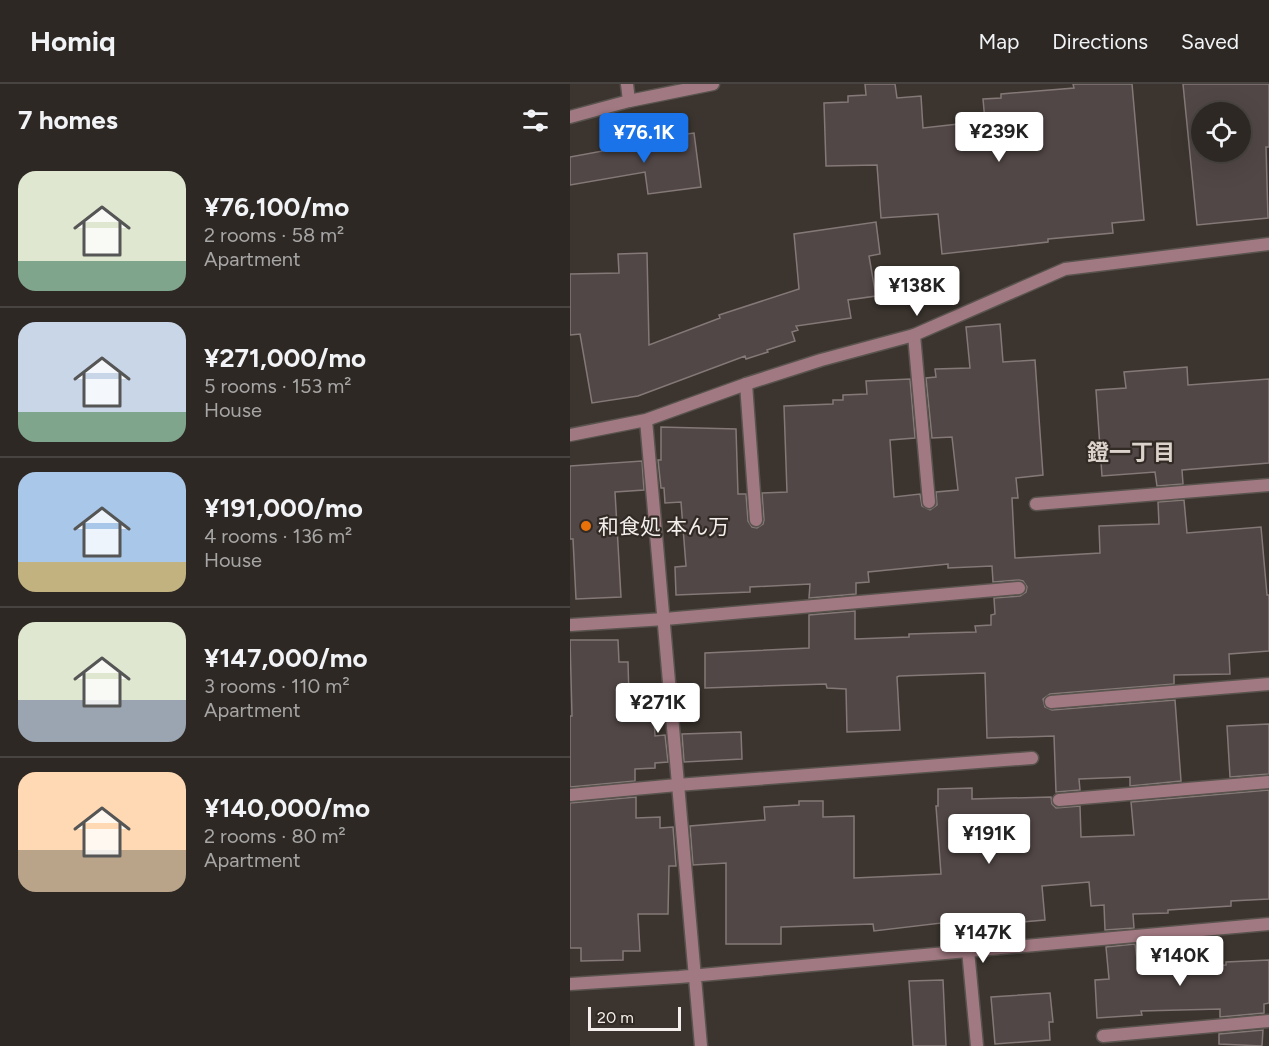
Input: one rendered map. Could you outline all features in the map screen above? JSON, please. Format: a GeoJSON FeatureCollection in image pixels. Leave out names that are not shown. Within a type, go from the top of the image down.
{"type":"FeatureCollection","features":[{"type":"Feature","properties":{"kind":"street"},"geometry":{"type":"LineString","coordinates":[[627,84],[629,101]]}},
{"type":"Feature","properties":{"kind":"street"},"geometry":{"type":"LineString","coordinates":[[570,117],[629,101],[713,84]]}},
{"type":"Feature","properties":{"kind":"street"},"geometry":{"type":"LineString","coordinates":[[570,435],[646,420],[820,360],[914,335],[1065,269],[1269,244]]}},
{"type":"Feature","properties":{"kind":"street"},"geometry":{"type":"LineString","coordinates":[[914,335],[929,502]]}},
{"type":"Feature","properties":{"kind":"street"},"geometry":{"type":"LineString","coordinates":[[746,384],[756,520]]}},
{"type":"Feature","properties":{"kind":"street"},"geometry":{"type":"LineString","coordinates":[[646,420],[701,1046]]}},
{"type":"Feature","properties":{"kind":"street"},"geometry":{"type":"LineString","coordinates":[[1036,504],[1269,485]]}},
{"type":"Feature","properties":{"kind":"street"},"geometry":{"type":"LineString","coordinates":[[570,625],[665,619],[1019,588]]}},
{"type":"Feature","properties":{"kind":"street"},"geometry":{"type":"LineString","coordinates":[[1051,702],[1269,684]]}},
{"type":"Feature","properties":{"kind":"street"},"geometry":{"type":"LineString","coordinates":[[570,795],[1032,758]]}},
{"type":"Feature","properties":{"kind":"street"},"geometry":{"type":"LineString","coordinates":[[1059,800],[1269,782]]}},
{"type":"Feature","properties":{"kind":"street"},"geometry":{"type":"LineString","coordinates":[[570,984],[1269,924]]}},
{"type":"Feature","properties":{"kind":"street"},"geometry":{"type":"LineString","coordinates":[[968,950],[977,1046]]}},
{"type":"Feature","properties":{"kind":"street"},"geometry":{"type":"LineString","coordinates":[[1103,1036],[1269,1021]]}},
{"type":"Feature","properties":{"kind":"building"},"geometry":{"type":"Polygon","coordinates":[[[865,84],[895,84],[897,98],[921,96],[923,128],[985,121],[983,99],[1001,98],[1001,94],[1074,88],[1073,84],[1132,84],[1144,220],[1112,223],[1113,233],[1048,239],[1048,242],[942,254],[938,214],[881,218],[877,165],[826,166],[824,103],[848,102],[848,96],[866,95],[865,84]]]}},
{"type":"Feature","properties":{"kind":"building"},"geometry":{"type":"Polygon","coordinates":[[[1183,84],[1269,84],[1269,147],[1266,147],[1268,218],[1197,225],[1183,84]]]}},
{"type":"Feature","properties":{"kind":"building"},"geometry":{"type":"Polygon","coordinates":[[[694,133],[701,187],[648,194],[645,172],[570,185],[570,157],[641,144],[640,140],[694,133]]]}},
{"type":"Feature","properties":{"kind":"building"},"geometry":{"type":"Polygon","coordinates":[[[876,222],[880,254],[869,256],[876,296],[848,300],[851,318],[796,326],[798,330],[792,332],[795,341],[767,350],[768,352],[746,359],[745,356],[638,396],[592,403],[580,334],[570,335],[570,274],[619,273],[618,254],[647,253],[649,345],[720,318],[719,315],[799,289],[794,234],[876,222]]]}},
{"type":"Feature","properties":{"kind":"building"},"geometry":{"type":"Polygon","coordinates":[[[1000,324],[1003,362],[1035,360],[1043,475],[1016,478],[1018,498],[1012,498],[1015,558],[1100,553],[1099,526],[1159,524],[1158,502],[1184,500],[1187,533],[1261,527],[1267,595],[1269,595],[1269,651],[1229,654],[1230,674],[1174,675],[1174,684],[1050,694],[1043,699],[1045,707],[1052,710],[1175,700],[1181,781],[1130,786],[1130,777],[1079,779],[1080,790],[1056,792],[1054,736],[987,738],[985,673],[897,677],[900,730],[847,732],[846,689],[827,688],[826,684],[705,688],[705,653],[809,648],[809,615],[855,611],[855,639],[909,637],[909,634],[976,632],[975,626],[991,625],[991,615],[995,614],[994,598],[1020,596],[1026,592],[1027,587],[1023,581],[1019,580],[993,582],[992,566],[948,568],[948,564],[868,572],[869,582],[856,583],[856,594],[809,598],[810,584],[750,587],[750,592],[676,595],[675,567],[686,566],[681,502],[665,503],[664,488],[661,488],[658,460],[661,460],[661,427],[736,429],[738,494],[746,494],[748,521],[752,527],[757,528],[763,524],[764,520],[762,493],[787,492],[784,406],[833,404],[833,400],[843,400],[843,395],[867,394],[866,381],[910,379],[915,438],[890,440],[894,497],[920,494],[922,506],[930,510],[937,505],[936,492],[958,490],[952,437],[932,438],[926,378],[936,377],[935,369],[970,368],[966,327],[1000,324]]]}},
{"type":"Feature","properties":{"kind":"building"},"geometry":{"type":"Polygon","coordinates":[[[1187,367],[1188,385],[1269,379],[1269,463],[1182,470],[1183,484],[1157,486],[1155,472],[1102,476],[1096,390],[1126,388],[1124,372],[1187,367]]]}},
{"type":"Feature","properties":{"kind":"building"},"geometry":{"type":"Polygon","coordinates":[[[642,461],[644,490],[615,492],[621,597],[576,599],[573,539],[570,539],[570,466],[642,461]]]}},
{"type":"Feature","properties":{"kind":"building"},"geometry":{"type":"Polygon","coordinates":[[[570,640],[618,640],[619,662],[628,662],[629,698],[653,697],[655,736],[665,735],[668,762],[655,763],[655,768],[635,769],[635,781],[570,787],[570,716],[572,716],[570,640]]]}},
{"type":"Feature","properties":{"kind":"building"},"geometry":{"type":"Polygon","coordinates":[[[1269,724],[1269,774],[1230,777],[1227,726],[1269,724]]]}},
{"type":"Feature","properties":{"kind":"building"},"geometry":{"type":"Polygon","coordinates":[[[741,732],[742,759],[684,762],[682,734],[741,732]]]}},
{"type":"Feature","properties":{"kind":"building"},"geometry":{"type":"Polygon","coordinates":[[[972,788],[972,799],[1051,797],[1052,804],[1056,808],[1080,806],[1081,837],[1134,835],[1131,802],[1269,790],[1269,899],[1231,901],[1231,906],[1168,910],[1168,913],[1133,914],[1134,928],[1105,930],[1104,905],[1091,906],[1089,882],[1042,886],[1045,920],[988,925],[988,927],[942,933],[941,923],[874,931],[873,924],[781,927],[781,944],[726,944],[726,863],[693,865],[690,826],[765,820],[764,807],[799,805],[799,801],[823,801],[823,817],[854,816],[854,878],[941,874],[936,806],[938,806],[938,789],[972,788]]]}},
{"type":"Feature","properties":{"kind":"building"},"geometry":{"type":"Polygon","coordinates":[[[636,797],[636,818],[660,817],[660,828],[673,827],[676,866],[669,866],[668,914],[638,914],[640,951],[623,951],[623,960],[581,961],[581,948],[570,948],[570,803],[636,797]]]}},
{"type":"Feature","properties":{"kind":"building"},"geometry":{"type":"Polygon","coordinates":[[[1135,944],[1138,967],[1226,965],[1226,962],[1269,960],[1269,1003],[1264,1004],[1264,1013],[1220,1017],[1220,1009],[1141,1011],[1142,1015],[1097,1018],[1095,980],[1109,979],[1106,947],[1135,944]]]}},
{"type":"Feature","properties":{"kind":"building"},"geometry":{"type":"Polygon","coordinates":[[[943,980],[946,1046],[913,1046],[909,981],[943,980]]]}},
{"type":"Feature","properties":{"kind":"building"},"geometry":{"type":"Polygon","coordinates":[[[1050,993],[1053,1022],[1049,1022],[1050,1040],[995,1044],[991,997],[1050,993]]]}},
{"type":"Feature","properties":{"kind":"building"},"geometry":{"type":"Polygon","coordinates":[[[1263,1030],[1262,1046],[1219,1044],[1219,1034],[1263,1030]]]}},
{"type":"Feature","properties":{"kind":"place","name":"和食処 本ん万"},"geometry":{"type":"Point","coordinates":[586,526]}},
{"type":"Feature","properties":{"kind":"district","name":"鐙一丁目"},"geometry":{"type":"Point","coordinates":[1131,452]}}]}
